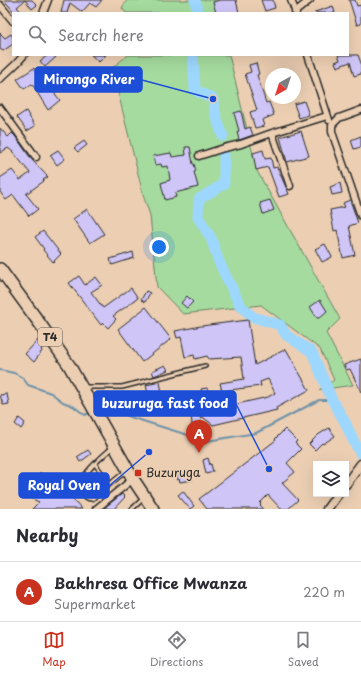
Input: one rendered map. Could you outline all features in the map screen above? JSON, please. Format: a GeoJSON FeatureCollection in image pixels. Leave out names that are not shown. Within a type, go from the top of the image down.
{"type":"FeatureCollection","features":[{"type":"Feature","properties":{"kind":"highway","name":"T4"},"geometry":{"type":"LineString","coordinates":[[0,269],[69,365],[130,474],[153,509]]}},
{"type":"Feature","properties":{"kind":"street"},"geometry":{"type":"LineString","coordinates":[[43,12],[48,0]]}},
{"type":"Feature","properties":{"kind":"street"},"geometry":{"type":"LineString","coordinates":[[291,0],[295,12],[310,0]]}},
{"type":"Feature","properties":{"kind":"street"},"geometry":{"type":"LineString","coordinates":[[0,5],[12,20]]}},
{"type":"Feature","properties":{"kind":"street"},"geometry":{"type":"LineString","coordinates":[[0,79],[23,56]]}},
{"type":"Feature","properties":{"kind":"street"},"geometry":{"type":"LineString","coordinates":[[308,56],[327,116],[332,125],[332,132],[361,216]]}},
{"type":"Feature","properties":{"kind":"street"},"geometry":{"type":"LineString","coordinates":[[0,108],[36,157]]}},
{"type":"Feature","properties":{"kind":"street"},"geometry":{"type":"LineString","coordinates":[[332,125],[339,118],[361,110]]}},
{"type":"Feature","properties":{"kind":"street"},"geometry":{"type":"LineString","coordinates":[[199,156],[327,116]]}},
{"type":"Feature","properties":{"kind":"street"},"geometry":{"type":"LineString","coordinates":[[272,133],[290,186]]}},
{"type":"Feature","properties":{"kind":"street"},"geometry":{"type":"LineString","coordinates":[[349,480],[360,466]]}},
{"type":"Feature","properties":{"kind":"street"},"geometry":{"type":"LineString","coordinates":[[96,509],[130,474]]}},
{"type":"Feature","properties":{"kind":"street"},"geometry":{"type":"LineString","coordinates":[[327,509],[336,497]]}},
{"type":"Feature","properties":{"kind":"lane"},"geometry":{"type":"LineString","coordinates":[[81,388],[122,387],[205,366]]}},
{"type":"Feature","properties":{"kind":"lane"},"geometry":{"type":"LineString","coordinates":[[114,446],[85,476],[81,483],[81,490],[83,494],[87,498],[92,499],[110,484],[130,474]]}},
{"type":"Feature","properties":{"kind":"lane"},"geometry":{"type":"LineString","coordinates":[[95,464],[110,484]]}},
{"type":"Feature","properties":{"kind":"lane"},"geometry":{"type":"LineString","coordinates":[[132,509],[145,497]]}},
{"type":"Feature","properties":{"kind":"green space"},"geometry":{"type":"Polygon","coordinates":[[[127,0],[217,0],[219,12],[125,12],[122,8],[127,0]]]}},
{"type":"Feature","properties":{"kind":"green space"},"geometry":{"type":"Polygon","coordinates":[[[127,56],[229,56],[257,171],[340,319],[326,333],[353,385],[319,390],[334,380],[320,349],[261,305],[183,314],[157,287],[150,215],[144,198],[112,68],[127,56]]]}},
{"type":"Feature","properties":{"kind":"building"},"geometry":{"type":"Polygon","coordinates":[[[4,0],[25,0],[17,7],[21,12],[14,12],[4,0]]]}},
{"type":"Feature","properties":{"kind":"building"},"geometry":{"type":"Polygon","coordinates":[[[25,0],[32,0],[37,5],[32,9],[25,0]]]}},
{"type":"Feature","properties":{"kind":"building"},"geometry":{"type":"Polygon","coordinates":[[[64,0],[102,0],[96,7],[90,3],[82,12],[70,3],[67,12],[61,12],[64,0]]]}},
{"type":"Feature","properties":{"kind":"building"},"geometry":{"type":"Polygon","coordinates":[[[220,0],[236,0],[239,12],[216,12],[213,2],[220,0]]]}},
{"type":"Feature","properties":{"kind":"building"},"geometry":{"type":"Polygon","coordinates":[[[261,0],[273,0],[275,8],[265,11],[261,0]]]}},
{"type":"Feature","properties":{"kind":"building"},"geometry":{"type":"Polygon","coordinates":[[[349,0],[355,0],[357,6],[361,5],[361,24],[357,25],[349,0]]]}},
{"type":"Feature","properties":{"kind":"building"},"geometry":{"type":"Polygon","coordinates":[[[333,6],[335,12],[315,12],[333,6]]]}},
{"type":"Feature","properties":{"kind":"building"},"geometry":{"type":"Polygon","coordinates":[[[0,33],[5,38],[11,34],[12,45],[3,51],[0,49],[0,33]]]}},
{"type":"Feature","properties":{"kind":"building"},"geometry":{"type":"Polygon","coordinates":[[[358,55],[361,63],[361,74],[354,76],[350,62],[337,67],[335,62],[340,60],[338,56],[358,55]]]}},
{"type":"Feature","properties":{"kind":"building"},"geometry":{"type":"Polygon","coordinates":[[[47,56],[56,57],[45,67],[40,61],[47,56]]]}},
{"type":"Feature","properties":{"kind":"building"},"geometry":{"type":"Polygon","coordinates":[[[92,56],[105,56],[99,62],[92,56]]]}},
{"type":"Feature","properties":{"kind":"building"},"geometry":{"type":"Polygon","coordinates":[[[256,63],[259,74],[257,75],[265,104],[270,104],[274,115],[262,120],[264,126],[255,128],[250,112],[257,110],[245,74],[251,72],[249,65],[256,63]]]}},
{"type":"Feature","properties":{"kind":"building"},"geometry":{"type":"Polygon","coordinates":[[[34,68],[47,91],[50,88],[60,100],[48,110],[32,84],[24,89],[17,79],[34,68]]]}},
{"type":"Feature","properties":{"kind":"building"},"geometry":{"type":"Polygon","coordinates":[[[304,101],[309,115],[299,118],[294,104],[301,104],[301,102],[304,101]]]}},
{"type":"Feature","properties":{"kind":"building"},"geometry":{"type":"Polygon","coordinates":[[[26,111],[35,126],[27,131],[17,117],[26,111]]]}},
{"type":"Feature","properties":{"kind":"building"},"geometry":{"type":"Polygon","coordinates":[[[241,111],[245,129],[250,127],[253,135],[239,140],[237,132],[239,131],[234,113],[241,111]]]}},
{"type":"Feature","properties":{"kind":"building"},"geometry":{"type":"Polygon","coordinates":[[[0,128],[8,137],[12,133],[15,136],[32,160],[48,177],[26,194],[38,209],[29,216],[13,195],[6,200],[0,192],[0,178],[12,170],[20,180],[30,173],[8,148],[0,153],[0,128]]]}},
{"type":"Feature","properties":{"kind":"building"},"geometry":{"type":"Polygon","coordinates":[[[301,131],[309,156],[287,162],[280,137],[301,131]]]}},
{"type":"Feature","properties":{"kind":"building"},"geometry":{"type":"Polygon","coordinates":[[[361,136],[361,147],[354,149],[351,140],[361,136]]]}},
{"type":"Feature","properties":{"kind":"building"},"geometry":{"type":"Polygon","coordinates":[[[84,141],[87,145],[78,152],[74,148],[84,141]]]}},
{"type":"Feature","properties":{"kind":"building"},"geometry":{"type":"Polygon","coordinates":[[[185,147],[190,147],[198,187],[175,193],[176,197],[165,200],[161,183],[170,180],[168,166],[162,167],[161,164],[155,165],[153,156],[171,153],[172,157],[186,155],[185,147]]]}},
{"type":"Feature","properties":{"kind":"building"},"geometry":{"type":"Polygon","coordinates":[[[58,150],[65,159],[57,165],[50,155],[58,150]]]}},
{"type":"Feature","properties":{"kind":"building"},"geometry":{"type":"Polygon","coordinates":[[[263,150],[265,159],[271,158],[273,168],[277,167],[289,194],[279,197],[268,167],[256,170],[253,153],[263,150]]]}},
{"type":"Feature","properties":{"kind":"building"},"geometry":{"type":"Polygon","coordinates":[[[340,183],[342,193],[332,195],[330,187],[340,183]]]}},
{"type":"Feature","properties":{"kind":"building"},"geometry":{"type":"Polygon","coordinates":[[[270,200],[274,210],[263,214],[260,203],[270,200]]]}},
{"type":"Feature","properties":{"kind":"building"},"geometry":{"type":"Polygon","coordinates":[[[350,200],[358,223],[349,226],[355,255],[343,258],[337,230],[334,231],[330,210],[345,207],[343,203],[350,200]]]}},
{"type":"Feature","properties":{"kind":"building"},"geometry":{"type":"Polygon","coordinates":[[[87,209],[104,234],[90,243],[73,219],[87,209]]]}},
{"type":"Feature","properties":{"kind":"building"},"geometry":{"type":"Polygon","coordinates":[[[43,231],[61,254],[53,262],[35,237],[43,231]]]}},
{"type":"Feature","properties":{"kind":"building"},"geometry":{"type":"Polygon","coordinates":[[[325,244],[332,257],[322,262],[315,249],[325,244]]]}},
{"type":"Feature","properties":{"kind":"building"},"geometry":{"type":"Polygon","coordinates":[[[133,252],[134,258],[112,265],[110,259],[133,252]]]}},
{"type":"Feature","properties":{"kind":"building"},"geometry":{"type":"Polygon","coordinates":[[[79,276],[85,285],[96,277],[102,285],[91,292],[103,308],[131,288],[138,298],[113,316],[116,319],[108,328],[103,323],[101,325],[69,283],[79,276]]]}},
{"type":"Feature","properties":{"kind":"building"},"geometry":{"type":"Polygon","coordinates":[[[146,291],[150,293],[145,302],[141,300],[146,291]]]}},
{"type":"Feature","properties":{"kind":"building"},"geometry":{"type":"Polygon","coordinates":[[[187,296],[193,302],[187,308],[181,303],[187,296]]]}},
{"type":"Feature","properties":{"kind":"building"},"geometry":{"type":"Polygon","coordinates":[[[320,300],[327,311],[317,318],[310,307],[320,300]]]}},
{"type":"Feature","properties":{"kind":"building"},"geometry":{"type":"Polygon","coordinates":[[[146,307],[171,339],[142,362],[118,329],[146,307]]]}},
{"type":"Feature","properties":{"kind":"building"},"geometry":{"type":"Polygon","coordinates":[[[248,320],[255,365],[286,349],[309,390],[276,408],[277,410],[213,425],[200,415],[201,423],[192,425],[191,413],[202,411],[198,398],[203,396],[201,389],[207,388],[208,391],[210,391],[215,409],[268,397],[275,393],[268,379],[260,382],[261,386],[222,391],[220,383],[244,379],[241,357],[209,359],[207,356],[195,359],[194,355],[185,357],[181,337],[177,338],[175,331],[248,320]]]}},
{"type":"Feature","properties":{"kind":"building"},"geometry":{"type":"Polygon","coordinates":[[[38,340],[44,346],[34,362],[25,354],[38,340]]]}},
{"type":"Feature","properties":{"kind":"building"},"geometry":{"type":"Polygon","coordinates":[[[361,359],[361,392],[350,369],[346,370],[344,365],[361,359]]]}},
{"type":"Feature","properties":{"kind":"building"},"geometry":{"type":"Polygon","coordinates":[[[165,365],[168,370],[154,376],[152,371],[165,365]]]}},
{"type":"Feature","properties":{"kind":"building"},"geometry":{"type":"Polygon","coordinates":[[[160,382],[165,409],[156,411],[154,406],[151,407],[146,385],[160,382]]]}},
{"type":"Feature","properties":{"kind":"building"},"geometry":{"type":"Polygon","coordinates":[[[7,394],[9,404],[3,405],[0,395],[7,394]]]}},
{"type":"Feature","properties":{"kind":"building"},"geometry":{"type":"Polygon","coordinates":[[[19,418],[25,423],[21,429],[15,424],[19,418]]]}},
{"type":"Feature","properties":{"kind":"building"},"geometry":{"type":"Polygon","coordinates":[[[329,428],[335,436],[323,444],[322,443],[315,450],[309,444],[318,435],[329,428]]]}},
{"type":"Feature","properties":{"kind":"building"},"geometry":{"type":"Polygon","coordinates":[[[285,429],[297,441],[295,443],[301,449],[287,463],[295,472],[282,483],[298,500],[288,509],[281,509],[268,495],[260,503],[264,509],[207,509],[199,499],[276,440],[275,439],[285,429]]]}},
{"type":"Feature","properties":{"kind":"building"},"geometry":{"type":"Polygon","coordinates":[[[88,450],[91,454],[80,462],[77,457],[88,450]]]}},
{"type":"Feature","properties":{"kind":"building"},"geometry":{"type":"Polygon","coordinates":[[[208,458],[213,472],[206,474],[203,460],[208,458]]]}},
{"type":"Feature","properties":{"kind":"building"},"geometry":{"type":"Polygon","coordinates":[[[191,472],[192,480],[180,482],[179,479],[177,480],[177,474],[191,472]]]}},
{"type":"Feature","properties":{"kind":"building"},"geometry":{"type":"Polygon","coordinates":[[[40,473],[48,476],[49,474],[53,478],[52,479],[64,489],[82,509],[32,509],[39,502],[30,498],[40,473]]]}},
{"type":"Feature","properties":{"kind":"building"},"geometry":{"type":"Polygon","coordinates":[[[183,491],[194,506],[190,509],[178,495],[183,491]]]}},
{"type":"Feature","properties":{"kind":"building"},"geometry":{"type":"Polygon","coordinates":[[[122,494],[125,497],[114,509],[104,508],[122,494]]]}},
{"type":"Feature","properties":{"kind":"waterway"},"geometry":{"type":"LineString","coordinates":[[195,0],[198,12]]}},
{"type":"Feature","properties":{"kind":"waterway"},"geometry":{"type":"LineString","coordinates":[[193,56],[195,90],[213,99],[216,116],[223,136]]}},
{"type":"Feature","properties":{"kind":"waterway"},"geometry":{"type":"LineString","coordinates":[[224,155],[224,184],[199,199],[198,217],[211,238],[219,262],[240,305],[253,317],[280,325],[286,335],[312,352],[332,400],[361,454]]}},
{"type":"Feature","properties":{"kind":"waterway"},"geometry":{"type":"LineString","coordinates":[[0,370],[14,373],[23,378],[28,385],[51,393],[85,415],[91,412]]}},
{"type":"Feature","properties":{"kind":"waterway"},"geometry":{"type":"LineString","coordinates":[[97,407],[98,404],[104,403],[130,417],[207,441],[256,433],[319,400],[332,400]]}},
{"type":"Feature","properties":{"kind":"place","name":"Mirongo River"},"geometry":{"type":"Point","coordinates":[213,99]}},
{"type":"Feature","properties":{"kind":"place","name":"Royal Oven"},"geometry":{"type":"Point","coordinates":[149,452]}},
{"type":"Feature","properties":{"kind":"place","name":"Bakhresa Office Mwanza"},"geometry":{"type":"Point","coordinates":[199,453]}},
{"type":"Feature","properties":{"kind":"place","name":"buzuruga fast food"},"geometry":{"type":"Point","coordinates":[269,469]}},
{"type":"Feature","properties":{"kind":"place","name":"Buzuruga"},"geometry":{"type":"Point","coordinates":[138,473]}}]}
